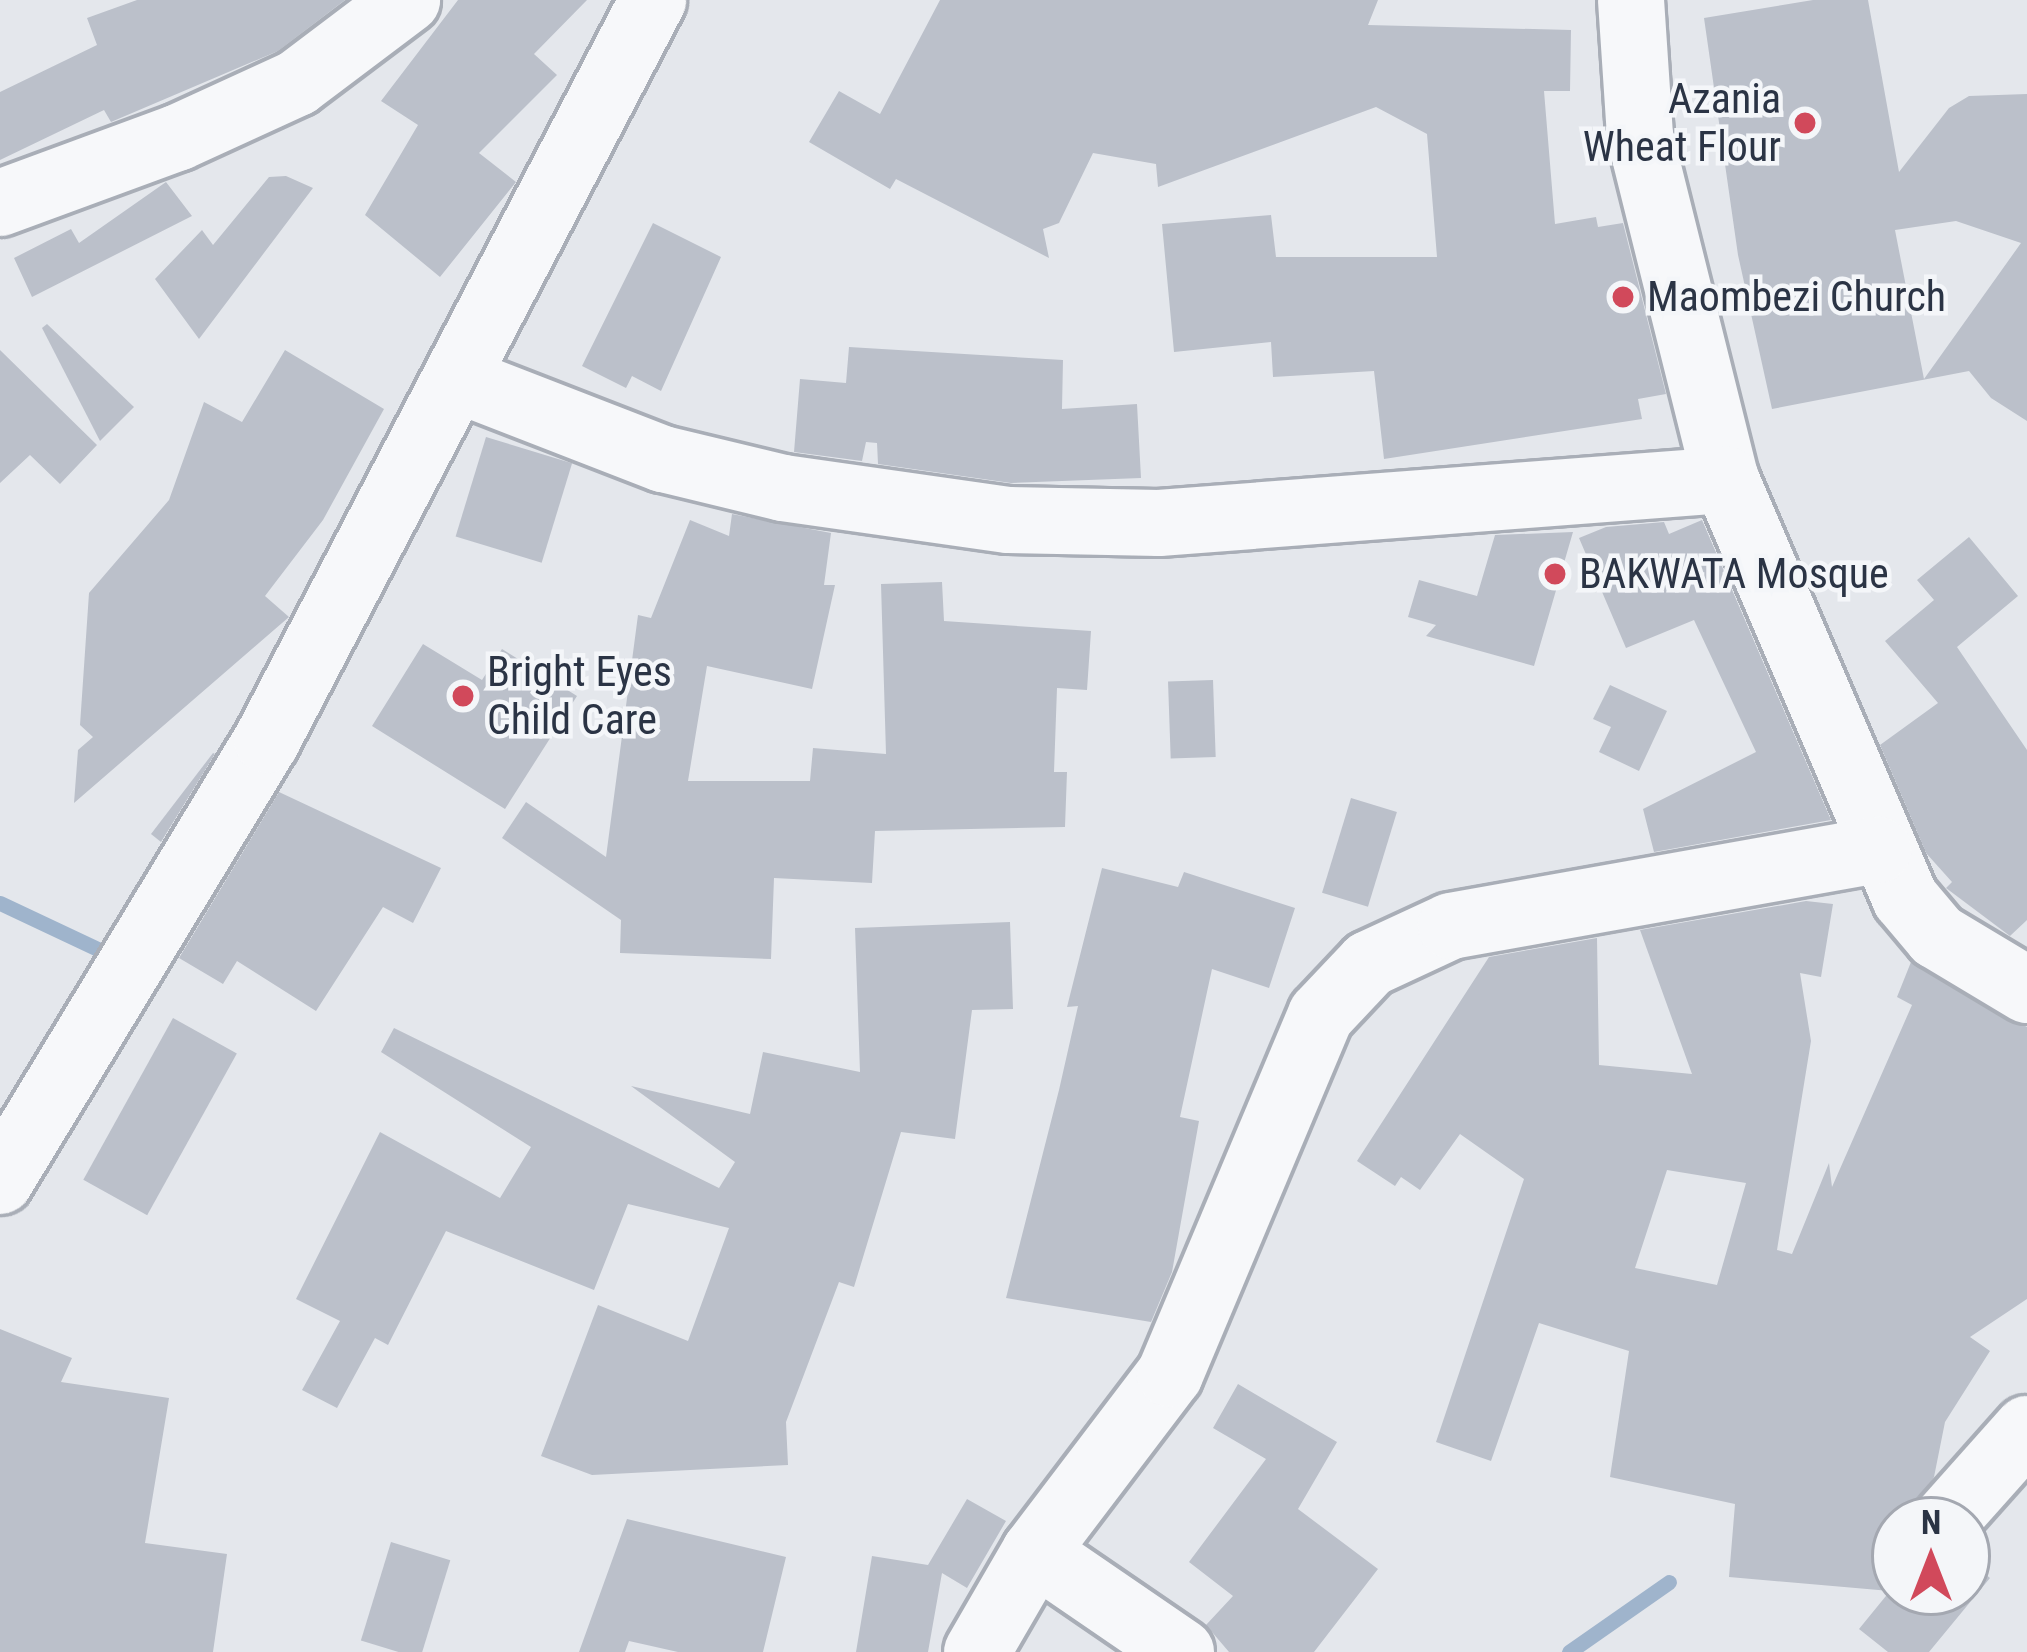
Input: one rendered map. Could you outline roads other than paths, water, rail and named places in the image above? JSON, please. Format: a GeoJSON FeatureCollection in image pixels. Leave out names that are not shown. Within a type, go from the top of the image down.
{"type":"FeatureCollection","features":[{"type":"Feature","properties":{"kind":"street"},"geometry":{"type":"LineString","coordinates":[[0,203],[297,83],[406,0]]}},
{"type":"Feature","properties":{"kind":"street"},"geometry":{"type":"LineString","coordinates":[[0,1181],[267,740],[459,380],[653,0]]}},
{"type":"Feature","properties":{"kind":"street"},"geometry":{"type":"LineString","coordinates":[[1631,0],[1640,136],[1726,480],[1878,850],[1937,936],[2027,990]]}},
{"type":"Feature","properties":{"kind":"street"},"geometry":{"type":"LineString","coordinates":[[459,380],[663,459],[783,488],[1008,520],[1159,523],[1358,502],[1726,480]]}},
{"type":"Feature","properties":{"kind":"street"},"geometry":{"type":"LineString","coordinates":[[976,1652],[1035,1552],[1170,1374],[1321,1015],[1369,964],[1451,926],[1878,850]]}},
{"type":"Feature","properties":{"kind":"street"},"geometry":{"type":"LineString","coordinates":[[1968,1496],[2027,1430]]}},
{"type":"Feature","properties":{"kind":"street"},"geometry":{"type":"LineString","coordinates":[[1035,1552],[1181,1652]]}},
{"type":"Feature","properties":{"kind":"waterway"},"geometry":{"type":"LineString","coordinates":[[0,903],[117,958]]}},
{"type":"Feature","properties":{"kind":"waterway"},"geometry":{"type":"LineString","coordinates":[[1569,1652],[1669,1582]]}},
{"type":"Feature","properties":{"kind":"place","name":"Azania Wheat Flour"},"geometry":{"type":"Point","coordinates":[1805,123]}},
{"type":"Feature","properties":{"kind":"place","name":"Maombezi Church"},"geometry":{"type":"Point","coordinates":[1623,297]}},
{"type":"Feature","properties":{"kind":"place","name":"BAKWATA Mosque"},"geometry":{"type":"Point","coordinates":[1555,574]}},
{"type":"Feature","properties":{"kind":"place","name":"Bright Eyes Child Care"},"geometry":{"type":"Point","coordinates":[463,696]}}]}
